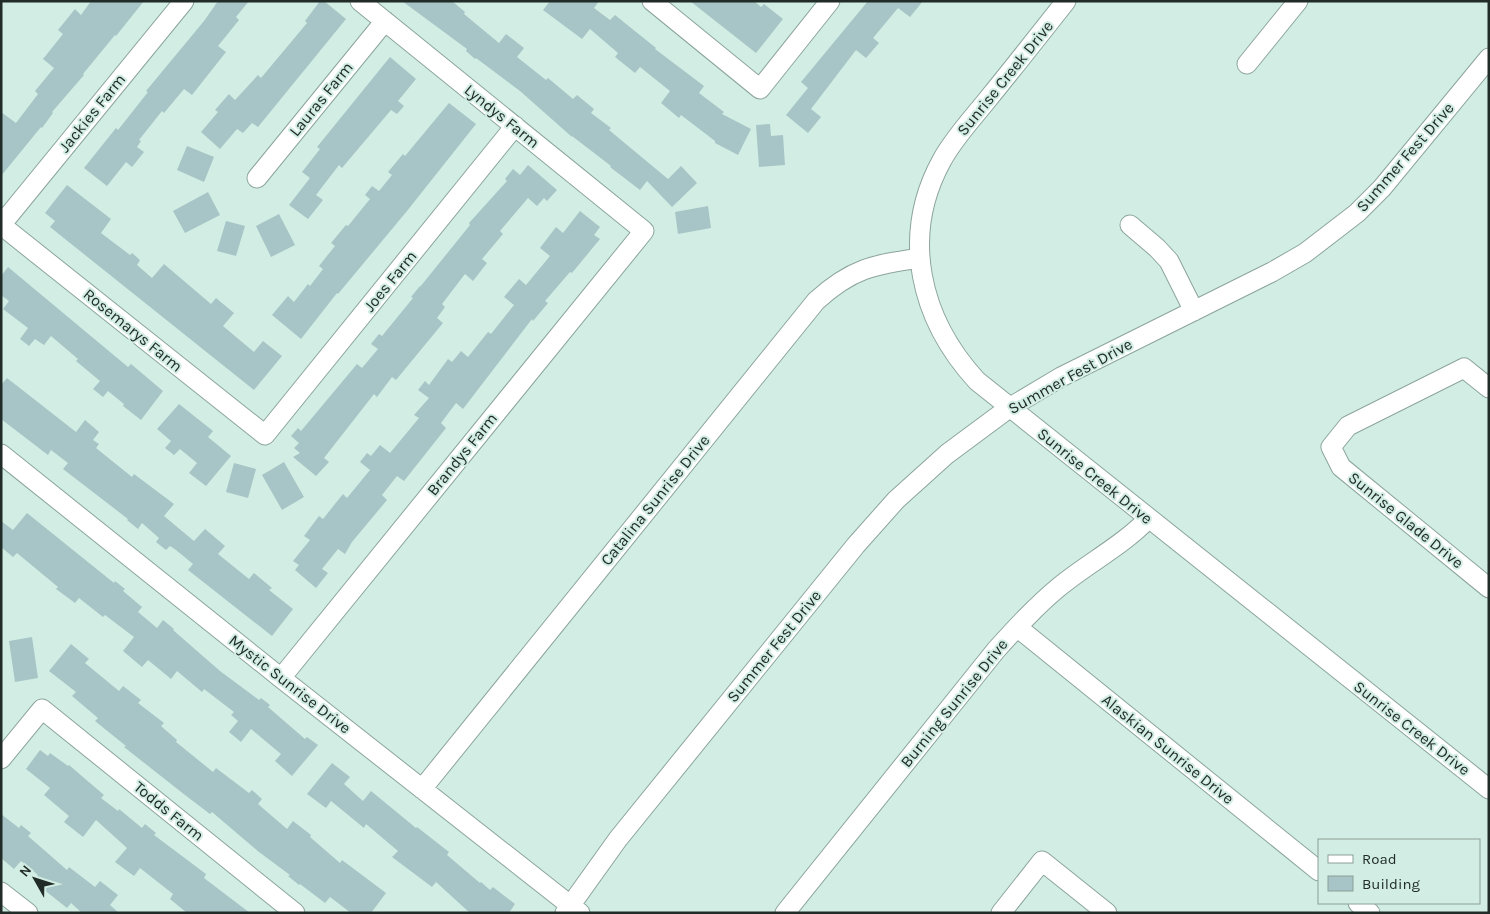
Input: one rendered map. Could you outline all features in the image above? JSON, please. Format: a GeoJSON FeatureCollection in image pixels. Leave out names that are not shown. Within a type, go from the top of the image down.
{"type":"FeatureCollection","features":[{"type":"Feature","properties":{"kind":"street","name":"Jackies Farm"},"geometry":{"type":"LineString","coordinates":[[1,225],[184,1]]}},
{"type":"Feature","properties":{"kind":"street","name":"Lyndys Farm"},"geometry":{"type":"LineString","coordinates":[[360,1],[644,231]]}},
{"type":"Feature","properties":{"kind":"street"},"geometry":{"type":"LineString","coordinates":[[652,1],[760,89],[830,1]]}},
{"type":"Feature","properties":{"kind":"street","name":"Sunrise Creek Drive"},"geometry":{"type":"LineString","coordinates":[[1066,1],[951,145],[933,180],[923,217],[920,258],[925,292],[931,311],[952,351],[976,381],[1009,408],[1489,789]]}},
{"type":"Feature","properties":{"kind":"street"},"geometry":{"type":"LineString","coordinates":[[1246,64],[1298,1]]}},
{"type":"Feature","properties":{"kind":"street","name":"Lauras Farm"},"geometry":{"type":"LineString","coordinates":[[257,178],[385,21]]}},
{"type":"Feature","properties":{"kind":"street","name":"Summer Fest Drive"},"geometry":{"type":"LineString","coordinates":[[572,910],[618,839],[856,545],[896,500],[947,454],[1009,408],[1061,377],[1272,272],[1305,253],[1357,213],[1382,188],[1489,58]]}},
{"type":"Feature","properties":{"kind":"street","name":"Joes Farm"},"geometry":{"type":"LineString","coordinates":[[265,435],[515,126]]}},
{"type":"Feature","properties":{"kind":"street","name":"Rosemarys Farm"},"geometry":{"type":"LineString","coordinates":[[1,225],[265,435]]}},
{"type":"Feature","properties":{"kind":"street"},"geometry":{"type":"LineString","coordinates":[[1130,225],[1157,248],[1168,261],[1194,311]]}},
{"type":"Feature","properties":{"kind":"street","name":"Brandys Farm"},"geometry":{"type":"LineString","coordinates":[[281,678],[644,231]]}},
{"type":"Feature","properties":{"kind":"street","name":"Catalina Sunrise Drive"},"geometry":{"type":"LineString","coordinates":[[422,789],[816,301],[849,275],[888,263],[920,258]]}},
{"type":"Feature","properties":{"kind":"street","name":"Sunrise Glade Drive"},"geometry":{"type":"LineString","coordinates":[[1489,388],[1464,368],[1348,426],[1331,447],[1341,467],[1489,588]]}},
{"type":"Feature","properties":{"kind":"street","name":"Mystic Sunrise Drive"},"geometry":{"type":"LineString","coordinates":[[1,454],[572,910]]}},
{"type":"Feature","properties":{"kind":"street","name":"Burning Sunrise Drive"},"geometry":{"type":"LineString","coordinates":[[785,913],[996,650],[1017,627],[1059,587],[1123,542],[1148,519]]}},
{"type":"Feature","properties":{"kind":"street","name":"Alaskian Sunrise Drive"},"geometry":{"type":"LineString","coordinates":[[1017,627],[1318,870]]}},
{"type":"Feature","properties":{"kind":"street","name":"Todds Farm"},"geometry":{"type":"LineString","coordinates":[[1,759],[42,708],[296,913]]}},
{"type":"Feature","properties":{"kind":"street"},"geometry":{"type":"LineString","coordinates":[[1001,913],[1042,861],[1107,913]]}},
{"type":"Feature","properties":{"kind":"street"},"geometry":{"type":"LineString","coordinates":[[1,892],[28,913]]}},
{"type":"Feature","properties":{"kind":"street"},"geometry":{"type":"LineString","coordinates":[[1359,904],[1370,913]]}},
{"type":"Feature","properties":{"kind":"building"},"geometry":{"type":"Polygon","coordinates":[[[91,1],[144,1],[1,176],[1,112],[16,123],[38,94],[35,91],[54,68],[43,59],[63,34],[58,30],[75,9],[81,15],[91,1]]]}},
{"type":"Feature","properties":{"kind":"building"},"geometry":{"type":"Polygon","coordinates":[[[218,1],[249,1],[236,17],[239,20],[218,46],[226,52],[192,95],[184,89],[164,113],[162,111],[139,140],[141,141],[137,147],[144,152],[132,167],[126,162],[107,186],[84,168],[116,128],[118,130],[148,92],[146,91],[204,21],[218,1]]]}},
{"type":"Feature","properties":{"kind":"building"},"geometry":{"type":"Polygon","coordinates":[[[320,1],[324,1],[346,19],[258,127],[252,123],[243,133],[237,129],[220,149],[201,132],[218,112],[215,110],[229,94],[235,100],[258,75],[261,78],[307,23],[305,21],[320,1]]]}},
{"type":"Feature","properties":{"kind":"building"},"geometry":{"type":"Polygon","coordinates":[[[402,1],[452,1],[465,12],[464,14],[499,43],[506,34],[524,48],[517,57],[546,80],[548,78],[573,99],[577,95],[594,109],[591,113],[611,128],[609,130],[668,179],[681,166],[697,183],[672,207],[647,181],[640,190],[572,137],[520,91],[475,59],[466,51],[467,49],[402,1]]]}},
{"type":"Feature","properties":{"kind":"building"},"geometry":{"type":"Polygon","coordinates":[[[550,1],[599,1],[594,8],[610,20],[615,15],[655,49],[704,86],[699,93],[724,112],[722,114],[751,129],[738,155],[715,143],[715,141],[681,115],[679,118],[661,103],[670,91],[640,67],[635,73],[615,57],[618,53],[590,29],[582,39],[543,10],[550,1]]]}},
{"type":"Feature","properties":{"kind":"building"},"geometry":{"type":"Polygon","coordinates":[[[690,1],[754,1],[761,7],[764,4],[783,19],[756,53],[690,1]]]}},
{"type":"Feature","properties":{"kind":"building"},"geometry":{"type":"Polygon","coordinates":[[[868,1],[923,1],[910,17],[898,8],[873,38],[879,43],[866,58],[856,50],[811,109],[821,117],[808,133],[786,115],[808,88],[801,82],[868,1]]]}},
{"type":"Feature","properties":{"kind":"building"},"geometry":{"type":"Polygon","coordinates":[[[390,57],[416,79],[398,101],[404,106],[397,114],[391,110],[342,168],[339,165],[316,195],[323,200],[308,219],[289,205],[310,178],[302,172],[320,149],[317,147],[390,57]]]}},
{"type":"Feature","properties":{"kind":"building"},"geometry":{"type":"Polygon","coordinates":[[[449,103],[476,124],[301,339],[272,315],[288,296],[294,302],[308,284],[310,286],[323,269],[319,266],[335,246],[331,243],[370,199],[365,195],[372,186],[379,191],[392,175],[388,172],[403,154],[405,156],[449,103]]]}},
{"type":"Feature","properties":{"kind":"building"},"geometry":{"type":"Polygon","coordinates":[[[770,124],[771,136],[783,135],[785,165],[759,167],[756,125],[770,124]]]}},
{"type":"Feature","properties":{"kind":"building"},"geometry":{"type":"Polygon","coordinates":[[[187,146],[214,157],[204,182],[177,170],[187,146]]]}},
{"type":"Feature","properties":{"kind":"building"},"geometry":{"type":"Polygon","coordinates":[[[528,165],[557,190],[547,201],[544,198],[537,206],[528,198],[500,231],[503,234],[482,259],[487,263],[473,281],[465,274],[442,304],[445,307],[437,318],[443,323],[396,380],[392,377],[377,397],[374,394],[324,458],[329,462],[316,476],[293,457],[300,453],[294,448],[299,443],[291,436],[298,428],[301,431],[357,364],[362,368],[378,349],[371,344],[379,334],[382,336],[413,298],[411,297],[470,225],[469,223],[507,181],[505,179],[513,169],[520,175],[528,165]]]}},
{"type":"Feature","properties":{"kind":"building"},"geometry":{"type":"Polygon","coordinates":[[[67,185],[111,219],[101,233],[130,255],[132,253],[140,260],[137,265],[152,278],[164,264],[211,304],[216,298],[234,313],[223,326],[254,352],[263,341],[282,356],[254,390],[50,227],[55,221],[45,213],[67,185]]]}},
{"type":"Feature","properties":{"kind":"building"},"geometry":{"type":"Polygon","coordinates":[[[208,192],[220,215],[185,233],[173,211],[208,192]]]}},
{"type":"Feature","properties":{"kind":"building"},"geometry":{"type":"Polygon","coordinates":[[[708,206],[711,228],[678,234],[675,212],[708,206]]]}},
{"type":"Feature","properties":{"kind":"building"},"geometry":{"type":"Polygon","coordinates":[[[580,211],[600,227],[594,235],[600,239],[572,273],[570,272],[545,301],[548,303],[533,321],[532,319],[463,409],[456,403],[441,423],[446,428],[404,481],[397,476],[382,495],[387,500],[352,542],[345,554],[338,549],[322,569],[328,573],[316,588],[295,570],[299,565],[293,561],[310,540],[304,536],[319,516],[323,519],[343,494],[347,498],[370,470],[360,462],[367,453],[371,456],[380,445],[390,453],[419,418],[414,415],[429,398],[418,390],[425,381],[429,385],[448,359],[452,362],[461,351],[468,357],[488,332],[491,334],[514,305],[504,297],[519,279],[526,285],[550,256],[540,248],[556,227],[563,233],[580,211]]]}},
{"type":"Feature","properties":{"kind":"building"},"geometry":{"type":"Polygon","coordinates":[[[279,214],[295,245],[271,257],[256,226],[279,214]]]}},
{"type":"Feature","properties":{"kind":"building"},"geometry":{"type":"Polygon","coordinates":[[[226,221],[245,226],[236,256],[217,251],[226,221]]]}},
{"type":"Feature","properties":{"kind":"building"},"geometry":{"type":"Polygon","coordinates":[[[8,267],[128,367],[131,364],[163,391],[141,420],[108,391],[103,397],[93,389],[100,381],[76,361],[78,359],[51,336],[44,345],[35,339],[29,346],[20,339],[28,328],[3,309],[9,301],[1,295],[1,276],[8,267]]]}},
{"type":"Feature","properties":{"kind":"building"},"geometry":{"type":"Polygon","coordinates":[[[7,378],[76,432],[85,420],[99,432],[93,440],[99,444],[96,448],[132,477],[134,474],[174,504],[164,516],[194,541],[205,529],[225,546],[218,554],[249,579],[254,573],[272,588],[269,590],[293,609],[272,636],[188,570],[193,564],[176,550],[170,546],[166,550],[156,542],[159,538],[142,523],[138,529],[128,519],[63,469],[68,463],[51,450],[48,455],[1,419],[1,385],[7,378]]]}},
{"type":"Feature","properties":{"kind":"building"},"geometry":{"type":"Polygon","coordinates":[[[179,404],[213,431],[208,437],[231,456],[206,486],[189,473],[197,463],[180,449],[174,455],[165,448],[171,441],[157,429],[179,404]]]}},
{"type":"Feature","properties":{"kind":"building"},"geometry":{"type":"Polygon","coordinates":[[[284,462],[304,497],[282,510],[262,475],[284,462]]]}},
{"type":"Feature","properties":{"kind":"building"},"geometry":{"type":"Polygon","coordinates":[[[234,463],[256,469],[248,498],[226,492],[234,463]]]}},
{"type":"Feature","properties":{"kind":"building"},"geometry":{"type":"Polygon","coordinates":[[[27,513],[114,583],[115,581],[125,589],[123,591],[142,607],[138,612],[157,628],[163,620],[220,671],[259,700],[261,698],[270,705],[268,707],[305,739],[307,737],[318,745],[292,776],[275,761],[281,754],[251,729],[241,742],[229,732],[238,721],[231,715],[234,712],[204,689],[202,692],[177,671],[171,679],[148,660],[142,667],[123,651],[134,637],[105,615],[103,617],[79,598],[75,603],[56,589],[58,587],[17,553],[13,557],[1,547],[1,521],[13,530],[27,513]]]}},
{"type":"Feature","properties":{"kind":"building"},"geometry":{"type":"Polygon","coordinates":[[[32,637],[38,678],[15,682],[9,641],[32,637]]]}},
{"type":"Feature","properties":{"kind":"building"},"geometry":{"type":"Polygon","coordinates":[[[71,644],[89,659],[85,663],[119,691],[123,686],[141,700],[138,703],[164,723],[161,726],[177,740],[176,742],[213,772],[216,768],[249,793],[252,790],[262,799],[258,804],[287,829],[293,821],[311,835],[310,837],[340,863],[342,860],[386,893],[371,913],[351,913],[330,897],[325,903],[299,885],[288,876],[290,875],[259,852],[212,812],[210,814],[185,795],[124,747],[126,746],[95,721],[98,718],[72,696],[76,692],[49,671],[71,644]]]}},
{"type":"Feature","properties":{"kind":"building"},"geometry":{"type":"Polygon","coordinates":[[[40,750],[48,756],[50,753],[69,765],[104,795],[101,798],[118,811],[119,809],[142,828],[145,824],[156,833],[154,835],[206,874],[204,878],[250,913],[187,913],[170,899],[173,894],[140,868],[134,876],[115,862],[127,848],[96,820],[83,837],[64,822],[69,816],[44,795],[50,788],[26,769],[40,750]]]}},
{"type":"Feature","properties":{"kind":"building"},"geometry":{"type":"Polygon","coordinates":[[[332,763],[350,777],[344,784],[363,801],[371,791],[449,852],[447,855],[480,883],[490,890],[493,887],[515,904],[509,913],[470,913],[436,882],[432,887],[392,857],[398,851],[366,824],[364,828],[331,801],[326,808],[307,794],[332,763]]]}},
{"type":"Feature","properties":{"kind":"building"},"geometry":{"type":"Polygon","coordinates":[[[1,814],[19,828],[21,825],[31,833],[28,836],[67,870],[69,867],[95,887],[100,881],[118,895],[110,905],[119,913],[82,913],[71,903],[67,908],[33,881],[38,875],[21,861],[14,869],[1,858],[1,814]]]}}]}
